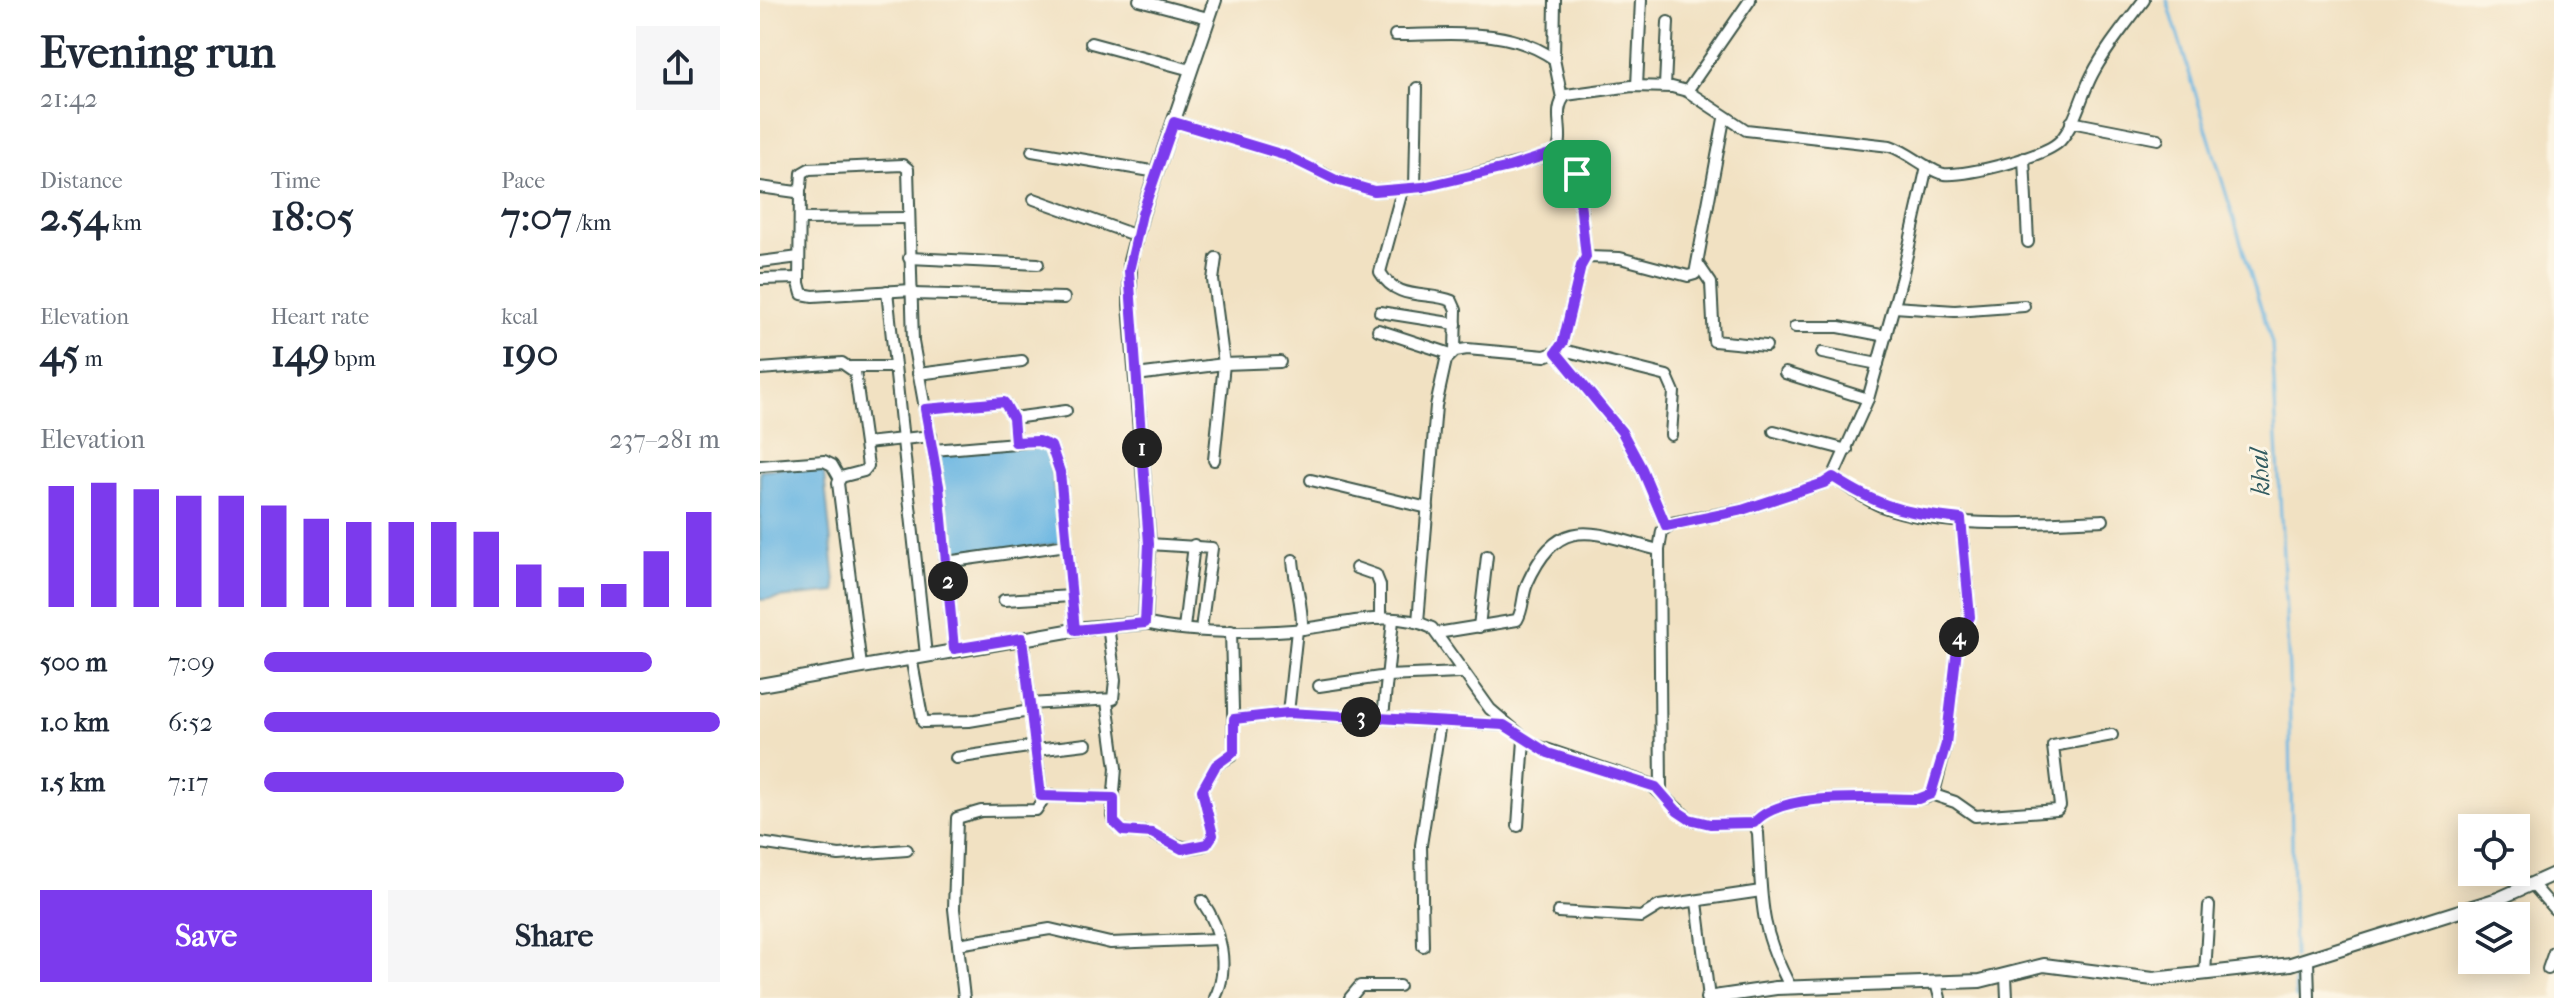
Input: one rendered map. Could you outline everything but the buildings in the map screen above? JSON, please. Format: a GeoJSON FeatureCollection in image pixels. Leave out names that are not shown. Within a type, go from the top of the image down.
{"type":"FeatureCollection","features":[{"type":"Feature","properties":{"kind":"street"},"geometry":{"type":"LineString","coordinates":[[1139,0],[1208,18]]}},
{"type":"Feature","properties":{"kind":"street"},"geometry":{"type":"LineString","coordinates":[[1145,623],[1149,544],[1129,286],[1137,236],[1215,0]]}},
{"type":"Feature","properties":{"kind":"street"},"geometry":{"type":"LineString","coordinates":[[1555,0],[1554,59],[1562,98],[1558,109],[1559,151],[1574,165],[1577,174],[1586,257],[1558,351]]}},
{"type":"Feature","properties":{"kind":"street"},"geometry":{"type":"LineString","coordinates":[[1637,86],[1641,0]]}},
{"type":"Feature","properties":{"kind":"street"},"geometry":{"type":"LineString","coordinates":[[1687,91],[1750,0]]}},
{"type":"Feature","properties":{"kind":"street"},"geometry":{"type":"LineString","coordinates":[[1562,98],[1573,93],[1665,86],[1687,91],[1724,119],[1760,133],[1890,146],[1911,153],[1942,174],[1953,173],[2024,158],[2052,147],[2071,122],[2102,56],[2144,0]]}},
{"type":"Feature","properties":{"kind":"street"},"geometry":{"type":"LineString","coordinates":[[1665,86],[1668,22]]}},
{"type":"Feature","properties":{"kind":"street"},"geometry":{"type":"LineString","coordinates":[[1395,35],[1504,37],[1529,42],[1554,59]]}},
{"type":"Feature","properties":{"kind":"street"},"geometry":{"type":"LineString","coordinates":[[1091,43],[1191,70]]}},
{"type":"Feature","properties":{"kind":"street"},"geometry":{"type":"LineString","coordinates":[[1415,188],[1417,88]]}},
{"type":"Feature","properties":{"kind":"street"},"geometry":{"type":"LineString","coordinates":[[1586,257],[1620,258],[1688,276],[1695,274],[1724,119]]}},
{"type":"Feature","properties":{"kind":"street"},"geometry":{"type":"LineString","coordinates":[[1174,122],[1287,156],[1357,189],[1402,191],[1522,164],[1559,151]]}},
{"type":"Feature","properties":{"kind":"street"},"geometry":{"type":"LineString","coordinates":[[2071,122],[2158,139]]}},
{"type":"Feature","properties":{"kind":"street"},"geometry":{"type":"LineString","coordinates":[[1032,151],[1157,172]]}},
{"type":"Feature","properties":{"kind":"street"},"geometry":{"type":"LineString","coordinates":[[2024,158],[2028,242]]}},
{"type":"Feature","properties":{"kind":"street"},"geometry":{"type":"LineString","coordinates":[[954,649],[934,450],[918,374],[912,292],[909,258],[910,176],[903,165],[809,169],[802,173],[799,278],[802,294],[887,291],[912,292],[1064,298]]}},
{"type":"Feature","properties":{"kind":"street"},"geometry":{"type":"LineString","coordinates":[[1666,526],[1742,510],[1824,483],[1833,477],[1868,399],[1894,307],[1927,166]]}},
{"type":"Feature","properties":{"kind":"street"},"geometry":{"type":"LineString","coordinates":[[760,187],[793,193],[800,190]]}},
{"type":"Feature","properties":{"kind":"street"},"geometry":{"type":"LineString","coordinates":[[1402,191],[1382,259],[1381,276],[1417,297],[1452,301],[1456,324],[1453,353],[1443,369],[1436,406],[1418,622]]}},
{"type":"Feature","properties":{"kind":"street"},"geometry":{"type":"LineString","coordinates":[[1034,199],[1137,236]]}},
{"type":"Feature","properties":{"kind":"street"},"geometry":{"type":"LineString","coordinates":[[800,219],[908,218]]}},
{"type":"Feature","properties":{"kind":"street"},"geometry":{"type":"LineString","coordinates":[[760,262],[799,257]]}},
{"type":"Feature","properties":{"kind":"street"},"geometry":{"type":"LineString","coordinates":[[909,258],[1038,264]]}},
{"type":"Feature","properties":{"kind":"street"},"geometry":{"type":"LineString","coordinates":[[1214,460],[1224,364],[1213,280],[1216,258]]}},
{"type":"Feature","properties":{"kind":"street"},"geometry":{"type":"LineString","coordinates":[[1698,264],[1711,283],[1714,341],[1766,346]]}},
{"type":"Feature","properties":{"kind":"street"},"geometry":{"type":"LineString","coordinates":[[760,279],[799,278]]}},
{"type":"Feature","properties":{"kind":"street"},"geometry":{"type":"LineString","coordinates":[[887,291],[926,655]]}},
{"type":"Feature","properties":{"kind":"street"},"geometry":{"type":"LineString","coordinates":[[1894,307],[1955,311],[2024,306]]}},
{"type":"Feature","properties":{"kind":"street"},"geometry":{"type":"LineString","coordinates":[[1380,312],[1456,324]]}},
{"type":"Feature","properties":{"kind":"street"},"geometry":{"type":"LineString","coordinates":[[1795,327],[1839,327],[1886,336]]}},
{"type":"Feature","properties":{"kind":"street"},"geometry":{"type":"LineString","coordinates":[[1378,330],[1453,353],[1545,356],[1558,351],[1667,376],[1674,392],[1671,435]]}},
{"type":"Feature","properties":{"kind":"street"},"geometry":{"type":"LineString","coordinates":[[1558,351],[1622,432],[1642,469],[1666,526],[1659,550],[1661,792]]}},
{"type":"Feature","properties":{"kind":"street"},"geometry":{"type":"LineString","coordinates":[[1822,353],[1878,364]]}},
{"type":"Feature","properties":{"kind":"street"},"geometry":{"type":"LineString","coordinates":[[918,374],[1022,361]]}},
{"type":"Feature","properties":{"kind":"street"},"geometry":{"type":"LineString","coordinates":[[1136,375],[1224,364],[1280,362]]}},
{"type":"Feature","properties":{"kind":"street"},"geometry":{"type":"LineString","coordinates":[[760,369],[842,363],[851,367],[893,367]]}},
{"type":"Feature","properties":{"kind":"street"},"geometry":{"type":"LineString","coordinates":[[840,479],[867,468],[866,443],[851,367]]}},
{"type":"Feature","properties":{"kind":"street"},"geometry":{"type":"LineString","coordinates":[[1785,373],[1868,399]]}},
{"type":"Feature","properties":{"kind":"street"},"geometry":{"type":"LineString","coordinates":[[925,409],[1001,401],[1009,407],[1013,418],[1015,442]]}},
{"type":"Feature","properties":{"kind":"street"},"geometry":{"type":"LineString","coordinates":[[1013,418],[1066,411]]}},
{"type":"Feature","properties":{"kind":"street"},"geometry":{"type":"LineString","coordinates":[[1774,431],[1847,450]]}},
{"type":"Feature","properties":{"kind":"street"},"geometry":{"type":"LineString","coordinates":[[866,443],[931,436]]}},
{"type":"Feature","properties":{"kind":"street"},"geometry":{"type":"LineString","coordinates":[[934,450],[1015,442],[1044,442],[1054,449],[1060,472],[1075,630]]}},
{"type":"Feature","properties":{"kind":"street"},"geometry":{"type":"LineString","coordinates":[[760,466],[824,461],[832,465],[840,479],[861,666]]}},
{"type":"Feature","properties":{"kind":"street"},"geometry":{"type":"LineString","coordinates":[[1833,477],[1868,500],[1889,508],[1961,519],[2027,523],[2103,520]]}},
{"type":"Feature","properties":{"kind":"street"},"geometry":{"type":"LineString","coordinates":[[1311,480],[1428,508]]}},
{"type":"Feature","properties":{"kind":"street"},"geometry":{"type":"LineString","coordinates":[[1931,794],[1946,744],[1958,640],[1970,617],[1961,519]]}},
{"type":"Feature","properties":{"kind":"street"},"geometry":{"type":"LineString","coordinates":[[1437,633],[1508,623],[1520,618],[1529,580],[1549,546],[1564,536],[1582,532],[1659,550]]}},
{"type":"Feature","properties":{"kind":"street"},"geometry":{"type":"LineString","coordinates":[[1149,544],[1208,546],[1214,554],[1201,629]]}},
{"type":"Feature","properties":{"kind":"street"},"geometry":{"type":"LineString","coordinates":[[946,562],[1067,545]]}},
{"type":"Feature","properties":{"kind":"street"},"geometry":{"type":"LineString","coordinates":[[1184,628],[1194,545]]}},
{"type":"Feature","properties":{"kind":"street"},"geometry":{"type":"LineString","coordinates":[[1479,627],[1487,556]]}},
{"type":"Feature","properties":{"kind":"street"},"geometry":{"type":"LineString","coordinates":[[1288,713],[1303,604],[1294,583],[1293,560]]}},
{"type":"Feature","properties":{"kind":"street"},"geometry":{"type":"LineString","coordinates":[[1356,568],[1376,575],[1380,585],[1380,619]]}},
{"type":"Feature","properties":{"kind":"street"},"geometry":{"type":"LineString","coordinates":[[1004,600],[1072,596]]}},
{"type":"Feature","properties":{"kind":"street"},"geometry":{"type":"LineString","coordinates":[[760,685],[954,649],[1108,625],[1145,623],[1231,631],[1300,629],[1380,619],[1418,622],[1437,633],[1460,673],[1504,725],[1524,740],[1548,753],[1650,784],[1689,819],[1710,824],[1754,823],[1766,810],[1781,806],[1841,799],[1918,799],[1931,794],[1955,802],[1977,816],[2057,810],[2060,806],[2053,746],[2112,735]]}},
{"type":"Feature","properties":{"kind":"street"},"geometry":{"type":"LineString","coordinates":[[1383,717],[1393,620]]}},
{"type":"Feature","properties":{"kind":"street"},"geometry":{"type":"LineString","coordinates":[[911,657],[923,722],[969,721],[1030,707],[1107,701],[1113,699],[1116,689],[1108,625]]}},
{"type":"Feature","properties":{"kind":"street"},"geometry":{"type":"LineString","coordinates":[[1107,701],[1115,755],[1114,822],[1123,831],[1152,833],[1182,849],[1207,844],[1213,835],[1202,790],[1216,765],[1234,752],[1231,631]]}},
{"type":"Feature","properties":{"kind":"street"},"geometry":{"type":"LineString","coordinates":[[964,998],[954,896],[957,818],[981,811],[1036,810],[1041,806],[1022,638]]}},
{"type":"Feature","properties":{"kind":"street"},"geometry":{"type":"LineString","coordinates":[[1319,686],[1387,676],[1460,673]]}},
{"type":"Feature","properties":{"kind":"street"},"geometry":{"type":"LineString","coordinates":[[1234,719],[1288,713],[1504,725]]}},
{"type":"Feature","properties":{"kind":"street"},"geometry":{"type":"LineString","coordinates":[[1423,946],[1420,862],[1440,722]]}},
{"type":"Feature","properties":{"kind":"street"},"geometry":{"type":"LineString","coordinates":[[1518,826],[1524,740]]}},
{"type":"Feature","properties":{"kind":"street"},"geometry":{"type":"LineString","coordinates":[[956,758],[1086,744]]}},
{"type":"Feature","properties":{"kind":"street"},"geometry":{"type":"LineString","coordinates":[[1041,796],[1114,798]]}},
{"type":"Feature","properties":{"kind":"street"},"geometry":{"type":"LineString","coordinates":[[1754,823],[1758,833],[1765,931],[1794,991]]}},
{"type":"Feature","properties":{"kind":"street"},"geometry":{"type":"LineString","coordinates":[[760,843],[839,855],[907,850]]}},
{"type":"Feature","properties":{"kind":"street"},"geometry":{"type":"LineString","coordinates":[[1697,902],[1708,998],[1936,983],[2006,976],[2044,965],[2136,978],[2205,974],[2308,960],[2533,885],[2554,874]]}},
{"type":"Feature","properties":{"kind":"street"},"geometry":{"type":"LineString","coordinates":[[2533,885],[2554,909]]}},
{"type":"Feature","properties":{"kind":"street"},"geometry":{"type":"LineString","coordinates":[[1558,912],[1641,917],[1659,906],[1761,891]]}},
{"type":"Feature","properties":{"kind":"street"},"geometry":{"type":"LineString","coordinates":[[1202,901],[1218,939],[1223,975],[1215,998]]}},
{"type":"Feature","properties":{"kind":"street"},"geometry":{"type":"LineString","coordinates":[[2205,974],[2209,906]]}},
{"type":"Feature","properties":{"kind":"street"},"geometry":{"type":"LineString","coordinates":[[958,944],[1050,929],[1110,943],[1218,939]]}},
{"type":"Feature","properties":{"kind":"street"},"geometry":{"type":"LineString","coordinates":[[2548,969],[2554,952]]}},
{"type":"Feature","properties":{"kind":"street"},"geometry":{"type":"LineString","coordinates":[[2308,960],[2309,998]]}},
{"type":"Feature","properties":{"kind":"street"},"geometry":{"type":"LineString","coordinates":[[2006,976],[2007,998]]}},
{"type":"Feature","properties":{"kind":"street"},"geometry":{"type":"LineString","coordinates":[[1936,983],[1940,998]]}},
{"type":"Feature","properties":{"kind":"street"},"geometry":{"type":"LineString","coordinates":[[1350,998],[1360,986],[1399,986]]}},
{"type":"Feature","properties":{"kind":"water"},"geometry":{"type":"Polygon","coordinates":[[[1046,439],[1062,543],[953,559],[937,455],[1046,439]]]}},
{"type":"Feature","properties":{"kind":"water"},"geometry":{"type":"Polygon","coordinates":[[[823,464],[836,592],[760,600],[760,470],[823,464]]]}},
{"type":"Feature","properties":{"kind":"waterway","name":"khal"},"geometry":{"type":"LineString","coordinates":[[2167,0],[2272,344],[2289,671],[2294,957]]}},
{"type":"Feature","properties":{"kind":"waterway","name":"khal"},"geometry":{"type":"LineString","coordinates":[[2294,973],[2296,998]]}},
{"type":"Feature","properties":{"kind":"route"},"geometry":{"type":"LineString","coordinates":[[1174,122],[1287,156],[1364,190],[1402,191],[1509,167],[1559,151],[1574,165],[1577,174],[1586,257],[1581,266],[1563,342],[1556,352],[1567,370],[1622,432],[1642,469],[1666,526],[1764,504],[1833,477],[1868,500],[1889,508],[1961,519],[1970,617],[1958,640],[1946,744],[1931,794],[1918,799],[1841,799],[1788,805],[1766,810],[1754,823],[1710,824],[1683,816],[1650,784],[1548,753],[1504,725],[1288,713],[1234,719],[1234,752],[1216,765],[1202,790],[1213,835],[1207,844],[1182,849],[1152,833],[1123,831],[1112,816],[1114,798],[1041,796],[1022,638],[954,649],[939,486],[925,409],[996,400],[1004,402],[1013,418],[1015,442],[1048,443],[1056,454],[1060,472],[1075,630],[1108,625],[1142,625],[1148,616],[1149,544],[1129,271],[1142,214],[1174,122]]}}]}
